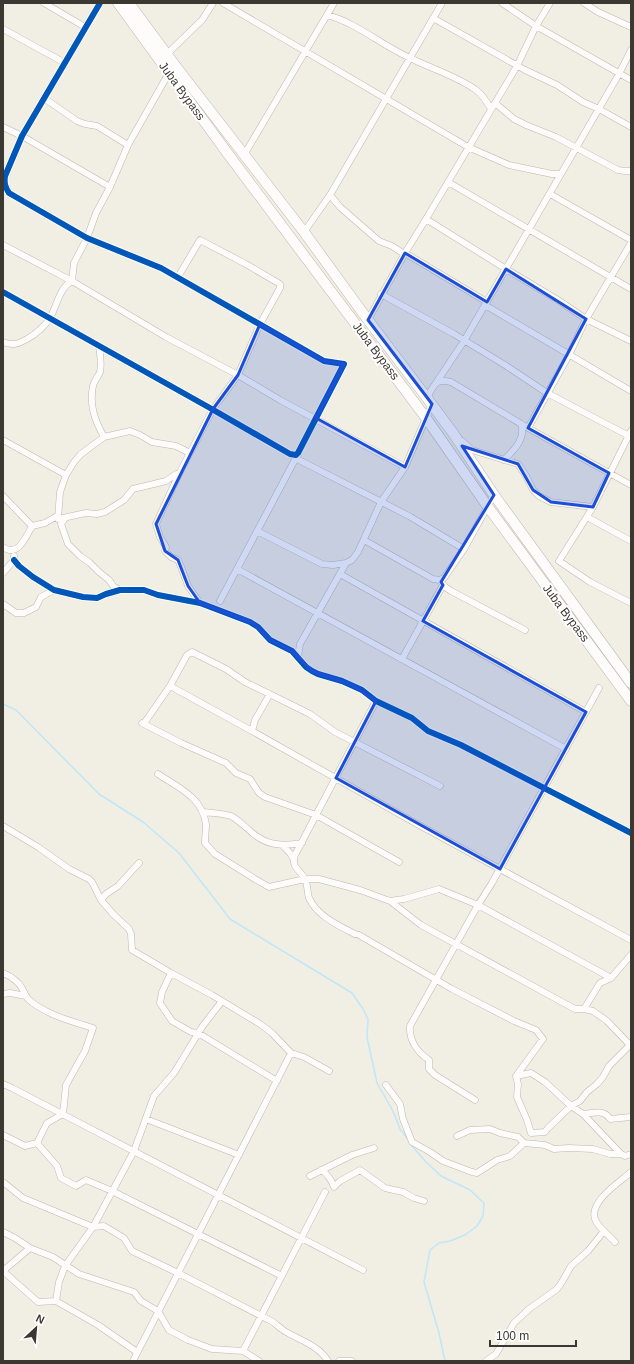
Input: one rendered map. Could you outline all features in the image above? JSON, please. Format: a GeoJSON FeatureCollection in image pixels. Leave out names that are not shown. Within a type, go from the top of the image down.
{"type":"FeatureCollection","features":[{"type":"Feature","properties":{"kind":"main road","name":"Juba Bypass"},"geometry":{"type":"LineString","coordinates":[[118,3],[228,154],[426,418],[488,507],[631,701]]}},
{"type":"Feature","properties":{"kind":"main road","name":"Juba Bypass"},"geometry":{"type":"LineString","coordinates":[[129,3],[174,64],[304,232],[368,320],[430,401],[494,495],[631,683]]}},
{"type":"Feature","properties":{"kind":"street"},"geometry":{"type":"LineString","coordinates":[[44,3],[85,27]]}},
{"type":"Feature","properties":{"kind":"street"},"geometry":{"type":"LineString","coordinates":[[100,3],[22,136],[5,176],[4,182],[9,192],[87,238],[161,268],[178,277],[324,361],[344,364],[298,456],[220,601]]}},
{"type":"Feature","properties":{"kind":"street"},"geometry":{"type":"LineString","coordinates":[[167,54],[202,20],[213,3]]}},
{"type":"Feature","properties":{"kind":"street"},"geometry":{"type":"LineString","coordinates":[[223,3],[468,147],[509,165],[552,174],[561,174]]}},
{"type":"Feature","properties":{"kind":"street"},"geometry":{"type":"LineString","coordinates":[[244,155],[332,5],[326,3]]}},
{"type":"Feature","properties":{"kind":"street"},"geometry":{"type":"LineString","coordinates":[[304,232],[330,195],[442,3]]}},
{"type":"Feature","properties":{"kind":"street"},"geometry":{"type":"LineString","coordinates":[[502,3],[536,26],[631,80]]}},
{"type":"Feature","properties":{"kind":"street"},"geometry":{"type":"LineString","coordinates":[[368,320],[404,254],[495,103],[550,3]]}},
{"type":"Feature","properties":{"kind":"street"},"geometry":{"type":"LineString","coordinates":[[584,3],[598,12],[631,27]]}},
{"type":"Feature","properties":{"kind":"street"},"geometry":{"type":"LineString","coordinates":[[326,15],[353,25],[410,58],[437,69],[476,89],[491,109]]}},
{"type":"Feature","properties":{"kind":"street"},"geometry":{"type":"LineString","coordinates":[[433,18],[516,66],[557,85],[584,102],[631,127]]}},
{"type":"Feature","properties":{"kind":"street"},"geometry":{"type":"LineString","coordinates":[[3,29],[65,63]]}},
{"type":"Feature","properties":{"kind":"street"},"geometry":{"type":"LineString","coordinates":[[257,531],[322,564],[333,565],[346,563],[352,560],[364,540],[381,502],[405,467],[426,418],[436,383],[464,341],[506,270],[619,74],[631,50]]}},
{"type":"Feature","properties":{"kind":"street"},"geometry":{"type":"LineString","coordinates":[[72,281],[74,263],[87,238],[96,213],[110,187],[128,144],[174,64]]}},
{"type":"Feature","properties":{"kind":"street"},"geometry":{"type":"LineString","coordinates":[[44,98],[77,121],[98,126],[128,144]]}},
{"type":"Feature","properties":{"kind":"street"},"geometry":{"type":"LineString","coordinates":[[495,103],[520,122],[556,137],[618,170],[631,171]]}},
{"type":"Feature","properties":{"kind":"street"},"geometry":{"type":"LineString","coordinates":[[3,127],[22,136],[110,187]]}},
{"type":"Feature","properties":{"kind":"street"},"geometry":{"type":"LineString","coordinates":[[3,194],[5,176]]}},
{"type":"Feature","properties":{"kind":"street"},"geometry":{"type":"LineString","coordinates":[[448,182],[631,289]]}},
{"type":"Feature","properties":{"kind":"street"},"geometry":{"type":"LineString","coordinates":[[528,428],[569,355],[586,319],[631,242],[550,194]]}},
{"type":"Feature","properties":{"kind":"street"},"geometry":{"type":"LineString","coordinates":[[330,195],[340,207],[379,241],[392,246],[569,355],[631,390]]}},
{"type":"Feature","properties":{"kind":"street"},"geometry":{"type":"LineString","coordinates":[[426,219],[506,270],[558,300],[586,319],[631,341]]}},
{"type":"Feature","properties":{"kind":"street"},"geometry":{"type":"LineString","coordinates":[[178,277],[200,240],[280,284],[276,297],[260,324],[238,375],[213,409],[179,474],[156,524],[160,537],[166,547],[165,551],[171,557],[178,560],[188,586],[200,604]]}},
{"type":"Feature","properties":{"kind":"street"},"geometry":{"type":"LineString","coordinates":[[3,245],[72,281],[166,337],[405,467]]}},
{"type":"Feature","properties":{"kind":"street"},"geometry":{"type":"LineString","coordinates":[[3,342],[15,345],[36,334],[50,318],[66,284],[72,281]]}},
{"type":"Feature","properties":{"kind":"street"},"geometry":{"type":"LineString","coordinates":[[3,292],[213,409],[290,454],[298,456],[409,516],[464,549]]}},
{"type":"Feature","properties":{"kind":"street"},"geometry":{"type":"LineString","coordinates":[[382,294],[464,341],[547,393],[630,434],[593,507],[559,561],[590,582],[631,603]]}},
{"type":"Feature","properties":{"kind":"street"},"geometry":{"type":"LineString","coordinates":[[99,346],[101,361],[100,372],[94,384],[92,397],[96,422],[104,437]]}},
{"type":"Feature","properties":{"kind":"street"},"geometry":{"type":"LineString","coordinates":[[436,383],[442,380],[451,382],[521,424],[631,486]]}},
{"type":"Feature","properties":{"kind":"street"},"geometry":{"type":"LineString","coordinates":[[504,460],[514,451],[521,439],[523,431],[521,424]]}},
{"type":"Feature","properties":{"kind":"street"},"geometry":{"type":"LineString","coordinates":[[57,516],[60,492],[66,475],[81,454],[104,437],[130,431],[152,442],[176,446],[190,453]]}},
{"type":"Feature","properties":{"kind":"street"},"geometry":{"type":"LineString","coordinates":[[453,433],[472,450],[513,462],[521,468],[533,490],[539,496],[552,502],[593,507]]}},
{"type":"Feature","properties":{"kind":"street"},"geometry":{"type":"LineString","coordinates":[[3,440],[66,475]]}},
{"type":"Feature","properties":{"kind":"street"},"geometry":{"type":"LineString","coordinates":[[57,516],[58,519],[86,513],[97,514],[105,512],[124,500],[133,489],[161,483],[176,474],[179,474]]}},
{"type":"Feature","properties":{"kind":"street"},"geometry":{"type":"LineString","coordinates":[[402,659],[423,621],[441,582],[448,575],[464,549],[494,495]]}},
{"type":"Feature","properties":{"kind":"street"},"geometry":{"type":"LineString","coordinates":[[3,496],[32,526]]}},
{"type":"Feature","properties":{"kind":"street"},"geometry":{"type":"LineString","coordinates":[[3,547],[7,550],[14,550],[20,547],[32,526],[46,523],[57,516]]}},
{"type":"Feature","properties":{"kind":"street"},"geometry":{"type":"LineString","coordinates":[[587,517],[631,541]]}},
{"type":"Feature","properties":{"kind":"street"},"geometry":{"type":"LineString","coordinates":[[65,518],[61,524],[68,544],[109,580],[114,587],[120,590]]}},
{"type":"Feature","properties":{"kind":"street"},"geometry":{"type":"LineString","coordinates":[[364,540],[441,582],[451,591],[525,630]]}},
{"type":"Feature","properties":{"kind":"street"},"geometry":{"type":"LineString","coordinates":[[3,574],[14,560],[14,550]]}},
{"type":"Feature","properties":{"kind":"street"},"geometry":{"type":"LineString","coordinates":[[14,560],[24,570],[54,590],[83,597],[97,598],[120,590],[144,590],[158,595],[200,604],[253,623],[270,640],[292,651],[306,667],[312,671],[362,690],[376,701],[412,718],[428,731],[461,745],[631,834]]}},
{"type":"Feature","properties":{"kind":"street"},"geometry":{"type":"LineString","coordinates":[[298,657],[300,644],[346,563]]}},
{"type":"Feature","properties":{"kind":"street"},"geometry":{"type":"LineString","coordinates":[[237,569],[566,749]]}},
{"type":"Feature","properties":{"kind":"street"},"geometry":{"type":"LineString","coordinates":[[340,574],[586,712]]}},
{"type":"Feature","properties":{"kind":"street"},"geometry":{"type":"LineString","coordinates":[[3,604],[16,613],[24,613],[36,606],[42,597],[54,590]]}},
{"type":"Feature","properties":{"kind":"street"},"geometry":{"type":"LineString","coordinates":[[399,862],[316,815],[265,797],[259,793],[250,780],[236,773],[226,763],[181,743],[142,723],[145,722],[170,686],[187,655],[192,652],[226,669],[245,682],[310,714],[335,732],[440,786]]}},
{"type":"Feature","properties":{"kind":"street"},"geometry":{"type":"LineString","coordinates":[[170,686],[631,940]]}},
{"type":"Feature","properties":{"kind":"street"},"geometry":{"type":"LineString","coordinates":[[475,1100],[435,1075],[429,1069],[429,1060],[423,1056],[412,1041],[409,1034],[410,1026],[545,789],[599,688]]}},
{"type":"Feature","properties":{"kind":"street"},"geometry":{"type":"LineString","coordinates":[[252,731],[255,720],[270,694]]}},
{"type":"Feature","properties":{"kind":"street"},"geometry":{"type":"LineString","coordinates":[[294,860],[376,701]]}},
{"type":"Feature","properties":{"kind":"street"},"geometry":{"type":"LineString","coordinates":[[158,774],[192,796],[199,804],[203,812],[206,826],[205,843],[215,854],[255,879],[269,887],[305,879],[328,880],[390,901],[421,925],[562,1002],[575,1009],[584,1008],[593,1011],[607,1020],[631,1046],[609,1066],[597,1084],[587,1092],[580,1101],[571,1106],[548,1128],[546,1132],[531,1133],[518,1137],[490,1129],[470,1130],[457,1136]]}},
{"type":"Feature","properties":{"kind":"street"},"geometry":{"type":"LineString","coordinates":[[203,812],[231,816],[258,837],[274,845],[283,846],[302,843]]}},
{"type":"Feature","properties":{"kind":"street"},"geometry":{"type":"LineString","coordinates":[[3,826],[38,847],[69,869],[89,878],[101,900],[113,914],[129,928],[132,950],[222,1001],[267,1029],[291,1053],[304,1057],[329,1071]]}},
{"type":"Feature","properties":{"kind":"street"},"geometry":{"type":"LineString","coordinates":[[283,846],[288,849],[294,860],[295,868],[305,879],[310,898],[322,915],[436,980],[514,1021],[536,1030],[543,1039],[516,1076]]}},
{"type":"Feature","properties":{"kind":"street"},"geometry":{"type":"LineString","coordinates":[[101,900],[106,894],[118,886],[139,863]]}},
{"type":"Feature","properties":{"kind":"street"},"geometry":{"type":"LineString","coordinates":[[390,901],[439,890],[478,905],[611,978]]}},
{"type":"Feature","properties":{"kind":"street"},"geometry":{"type":"LineString","coordinates":[[584,1008],[600,983],[611,978],[631,955]]}},
{"type":"Feature","properties":{"kind":"street"},"geometry":{"type":"LineString","coordinates":[[3,973],[16,980],[22,987],[29,1000],[51,1014],[93,1028],[85,1051],[66,1085],[63,1114]]}},
{"type":"Feature","properties":{"kind":"street"},"geometry":{"type":"LineString","coordinates":[[171,973],[162,992],[160,1003],[172,1021],[192,1032],[198,1032],[277,1081]]}},
{"type":"Feature","properties":{"kind":"street"},"geometry":{"type":"LineString","coordinates":[[3,994],[10,993],[26,996]]}},
{"type":"Feature","properties":{"kind":"street"},"geometry":{"type":"LineString","coordinates":[[56,1301],[59,1282],[65,1266],[93,1226],[134,1151],[154,1096],[174,1073],[198,1032],[222,1001]]}},
{"type":"Feature","properties":{"kind":"street"},"geometry":{"type":"LineString","coordinates":[[133,1361],[291,1053]]}},
{"type":"Feature","properties":{"kind":"street"},"geometry":{"type":"LineString","coordinates":[[516,1076],[531,1073],[545,1082],[571,1106],[583,1114],[621,1154]]}},
{"type":"Feature","properties":{"kind":"street"},"geometry":{"type":"LineString","coordinates":[[516,1076],[518,1084],[516,1097],[527,1120],[531,1133]]}},
{"type":"Feature","properties":{"kind":"street"},"geometry":{"type":"LineString","coordinates":[[3,1084],[363,1270]]}},
{"type":"Feature","properties":{"kind":"street"},"geometry":{"type":"LineString","coordinates":[[386,1084],[400,1104],[403,1119],[412,1142],[443,1161],[476,1173],[496,1160],[510,1156],[524,1143]]}},
{"type":"Feature","properties":{"kind":"street"},"geometry":{"type":"LineString","coordinates":[[583,1114],[604,1113],[608,1115],[610,1119],[631,1117]]}},
{"type":"Feature","properties":{"kind":"street"},"geometry":{"type":"LineString","coordinates":[[3,1135],[25,1146],[37,1143],[48,1123],[63,1114]]}},
{"type":"Feature","properties":{"kind":"street"},"geometry":{"type":"LineString","coordinates":[[146,1119],[239,1155]]}},
{"type":"Feature","properties":{"kind":"street"},"geometry":{"type":"LineString","coordinates":[[518,1137],[524,1143],[545,1145],[554,1149],[569,1148],[593,1150],[626,1156],[631,1154]]}},
{"type":"Feature","properties":{"kind":"street"},"geometry":{"type":"LineString","coordinates":[[37,1143],[57,1166],[62,1178],[76,1186],[86,1180],[112,1191],[282,1276]]}},
{"type":"Feature","properties":{"kind":"street"},"geometry":{"type":"LineString","coordinates":[[310,1176],[352,1155],[374,1148]]}},
{"type":"Feature","properties":{"kind":"street"},"geometry":{"type":"LineString","coordinates":[[321,1170],[331,1179],[334,1187],[340,1181],[360,1170],[385,1188],[404,1192],[414,1198],[424,1201]]}},
{"type":"Feature","properties":{"kind":"street"},"geometry":{"type":"LineString","coordinates":[[615,1242],[604,1232],[595,1218],[594,1210],[607,1191],[631,1172]]}},
{"type":"Feature","properties":{"kind":"street"},"geometry":{"type":"LineString","coordinates":[[3,1182],[23,1198],[93,1226],[104,1226],[124,1238],[132,1252],[178,1273],[273,1322],[286,1332],[306,1342],[325,1355],[328,1361]]}},
{"type":"Feature","properties":{"kind":"street"},"geometry":{"type":"LineString","coordinates":[[243,1351],[325,1192]]}},
{"type":"Feature","properties":{"kind":"street"},"geometry":{"type":"LineString","coordinates":[[3,1232],[30,1248],[53,1257],[79,1274],[134,1292],[141,1301],[158,1312],[169,1330],[188,1340],[212,1349],[243,1351],[259,1361]]}},
{"type":"Feature","properties":{"kind":"street"},"geometry":{"type":"LineString","coordinates":[[486,1361],[496,1354],[514,1323],[557,1289],[572,1266],[588,1251],[604,1232]]}},
{"type":"Feature","properties":{"kind":"street"},"geometry":{"type":"LineString","coordinates":[[30,1248],[3,1271],[38,1302],[56,1301],[98,1325],[137,1352]]}},
{"type":"Feature","properties":{"kind":"street"},"geometry":{"type":"LineString","coordinates":[[339,1361],[352,1361]]}},
{"type":"Feature","properties":{"kind":"highlighted area"},"geometry":{"type":"Polygon","coordinates":[[[405,253],[487,302],[506,269],[586,319],[528,428],[609,473],[593,507],[551,502],[533,490],[518,464],[462,446],[494,495],[441,582],[443,585],[423,621],[586,712],[500,869],[336,778],[376,701],[352,685],[312,671],[292,651],[270,640],[253,623],[200,603],[188,586],[178,560],[165,551],[156,524],[213,409],[238,375],[260,324],[324,361],[344,364],[316,418],[405,467],[432,404],[368,320],[405,253]]]}},
{"type":"Feature","properties":{"kind":"waterway"},"geometry":{"type":"LineString","coordinates":[[3,704],[16,710],[99,794],[143,822],[179,853],[230,919],[352,993],[368,1019],[367,1037],[377,1083],[393,1111],[400,1129],[408,1139]]}},
{"type":"Feature","properties":{"kind":"waterway"},"geometry":{"type":"LineString","coordinates":[[412,1146],[441,1176],[470,1190],[484,1203],[483,1216],[477,1226],[465,1235],[450,1241],[439,1243],[430,1250],[424,1282],[439,1333],[445,1361]]}},
{"type":"Feature","properties":{"kind":"cycle path"},"geometry":{"type":"LineString","coordinates":[[3,292],[290,454],[296,455],[298,453],[344,364],[324,361],[161,268],[87,238],[9,193],[5,185],[5,176],[22,136],[100,3]]}},
{"type":"Feature","properties":{"kind":"cycle path"},"geometry":{"type":"LineString","coordinates":[[14,560],[33,577],[54,590],[83,597],[97,598],[120,590],[144,590],[158,595],[200,603],[250,622],[258,627],[270,640],[292,651],[306,667],[312,671],[342,681],[362,690],[376,701],[412,718],[428,731],[461,745],[631,833]]}}]}
